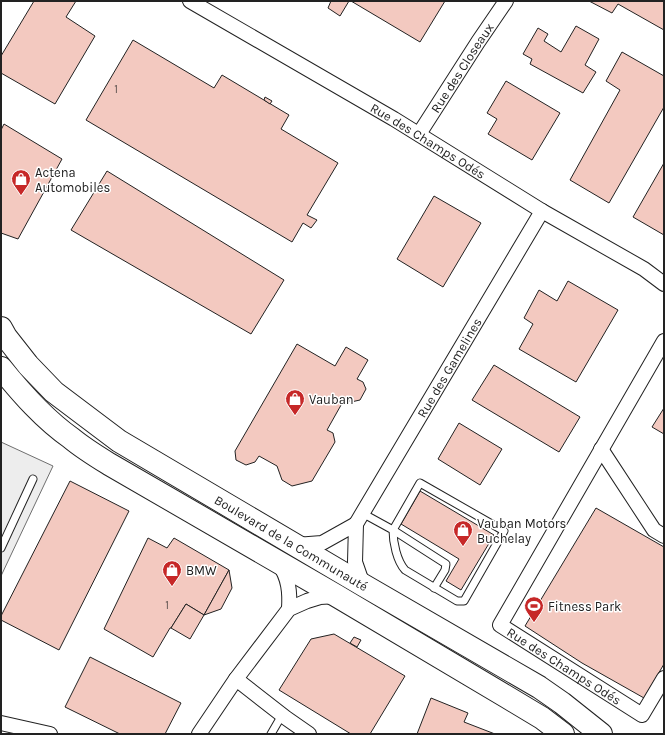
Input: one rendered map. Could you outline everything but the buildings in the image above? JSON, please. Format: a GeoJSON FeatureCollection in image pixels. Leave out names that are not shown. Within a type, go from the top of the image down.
{"type":"FeatureCollection","features":[{"type":"Feature","properties":{"kind":"main road","name":"Boulevard de la Communauté"},"geometry":{"type":"LineString","coordinates":[[1,328],[6,337],[28,365],[54,392],[119,441],[539,687],[601,734]]}},
{"type":"Feature","properties":{"kind":"main road","name":"Boulevard de la Communauté"},"geometry":{"type":"LineString","coordinates":[[1,368],[19,391],[39,411],[70,438],[90,452],[337,596],[542,718],[564,734]]}},
{"type":"Feature","properties":{"kind":"street","name":"Rue des Champs Odés"},"geometry":{"type":"LineString","coordinates":[[190,1],[419,134],[542,211],[644,268],[664,284]]}},
{"type":"Feature","properties":{"kind":"street","name":"Rue des Closeaux"},"geometry":{"type":"LineString","coordinates":[[419,134],[506,1]]}},
{"type":"Feature","properties":{"kind":"street","name":"Rue des Gamelines"},"geometry":{"type":"LineString","coordinates":[[363,585],[355,562],[359,519],[542,211]]}},
{"type":"Feature","properties":{"kind":"street","name":"Rue des Champs Odés"},"geometry":{"type":"LineString","coordinates":[[664,341],[500,625],[642,715],[664,678]]}},
{"type":"Feature","properties":{"kind":"street"},"geometry":{"type":"LineString","coordinates":[[601,449],[654,530],[664,536]]}},
{"type":"Feature","properties":{"kind":"street"},"geometry":{"type":"LineString","coordinates":[[296,545],[322,543],[359,519]]}},
{"type":"Feature","properties":{"kind":"street"},"geometry":{"type":"LineString","coordinates":[[278,562],[284,570],[289,587],[289,609]]}},
{"type":"Feature","properties":{"kind":"street"},"geometry":{"type":"LineString","coordinates":[[199,734],[236,679],[289,609],[320,597],[337,596]]}},
{"type":"Feature","properties":{"kind":"street"},"geometry":{"type":"LineString","coordinates":[[236,679],[309,734]]}},
{"type":"Feature","properties":{"kind":"street"},"geometry":{"type":"LineString","coordinates":[[1,723],[50,734]]}},
{"type":"Feature","properties":{"kind":"lane"},"geometry":{"type":"LineString","coordinates":[[1,548],[33,479]]}},
{"type":"Feature","properties":{"kind":"lane"},"geometry":{"type":"LineString","coordinates":[[420,483],[504,531],[464,601],[457,602],[405,570],[401,566],[393,539],[393,530],[420,483]]}},
{"type":"Feature","properties":{"kind":"lane"},"geometry":{"type":"LineString","coordinates":[[359,519],[393,530],[446,564],[445,570],[434,588]]}},
{"type":"Feature","properties":{"kind":"lane"},"geometry":{"type":"LineString","coordinates":[[271,734],[282,715]]}},
{"type":"Feature","properties":{"kind":"shaded area"},"geometry":{"type":"Polygon","coordinates":[[[1,442],[53,466],[1,576],[1,442]]]}},
{"type":"Feature","properties":{"kind":"place","name":"Actena Automobiles"},"geometry":{"type":"Point","coordinates":[21,196]}},
{"type":"Feature","properties":{"kind":"place","name":"Vauban"},"geometry":{"type":"Point","coordinates":[295,416]}},
{"type":"Feature","properties":{"kind":"place","name":"Vauban Motors Buchelay"},"geometry":{"type":"Point","coordinates":[463,547]}},
{"type":"Feature","properties":{"kind":"place","name":"BMW"},"geometry":{"type":"Point","coordinates":[172,587]}},
{"type":"Feature","properties":{"kind":"place","name":"Fitness Park"},"geometry":{"type":"Point","coordinates":[534,623]}}]}
